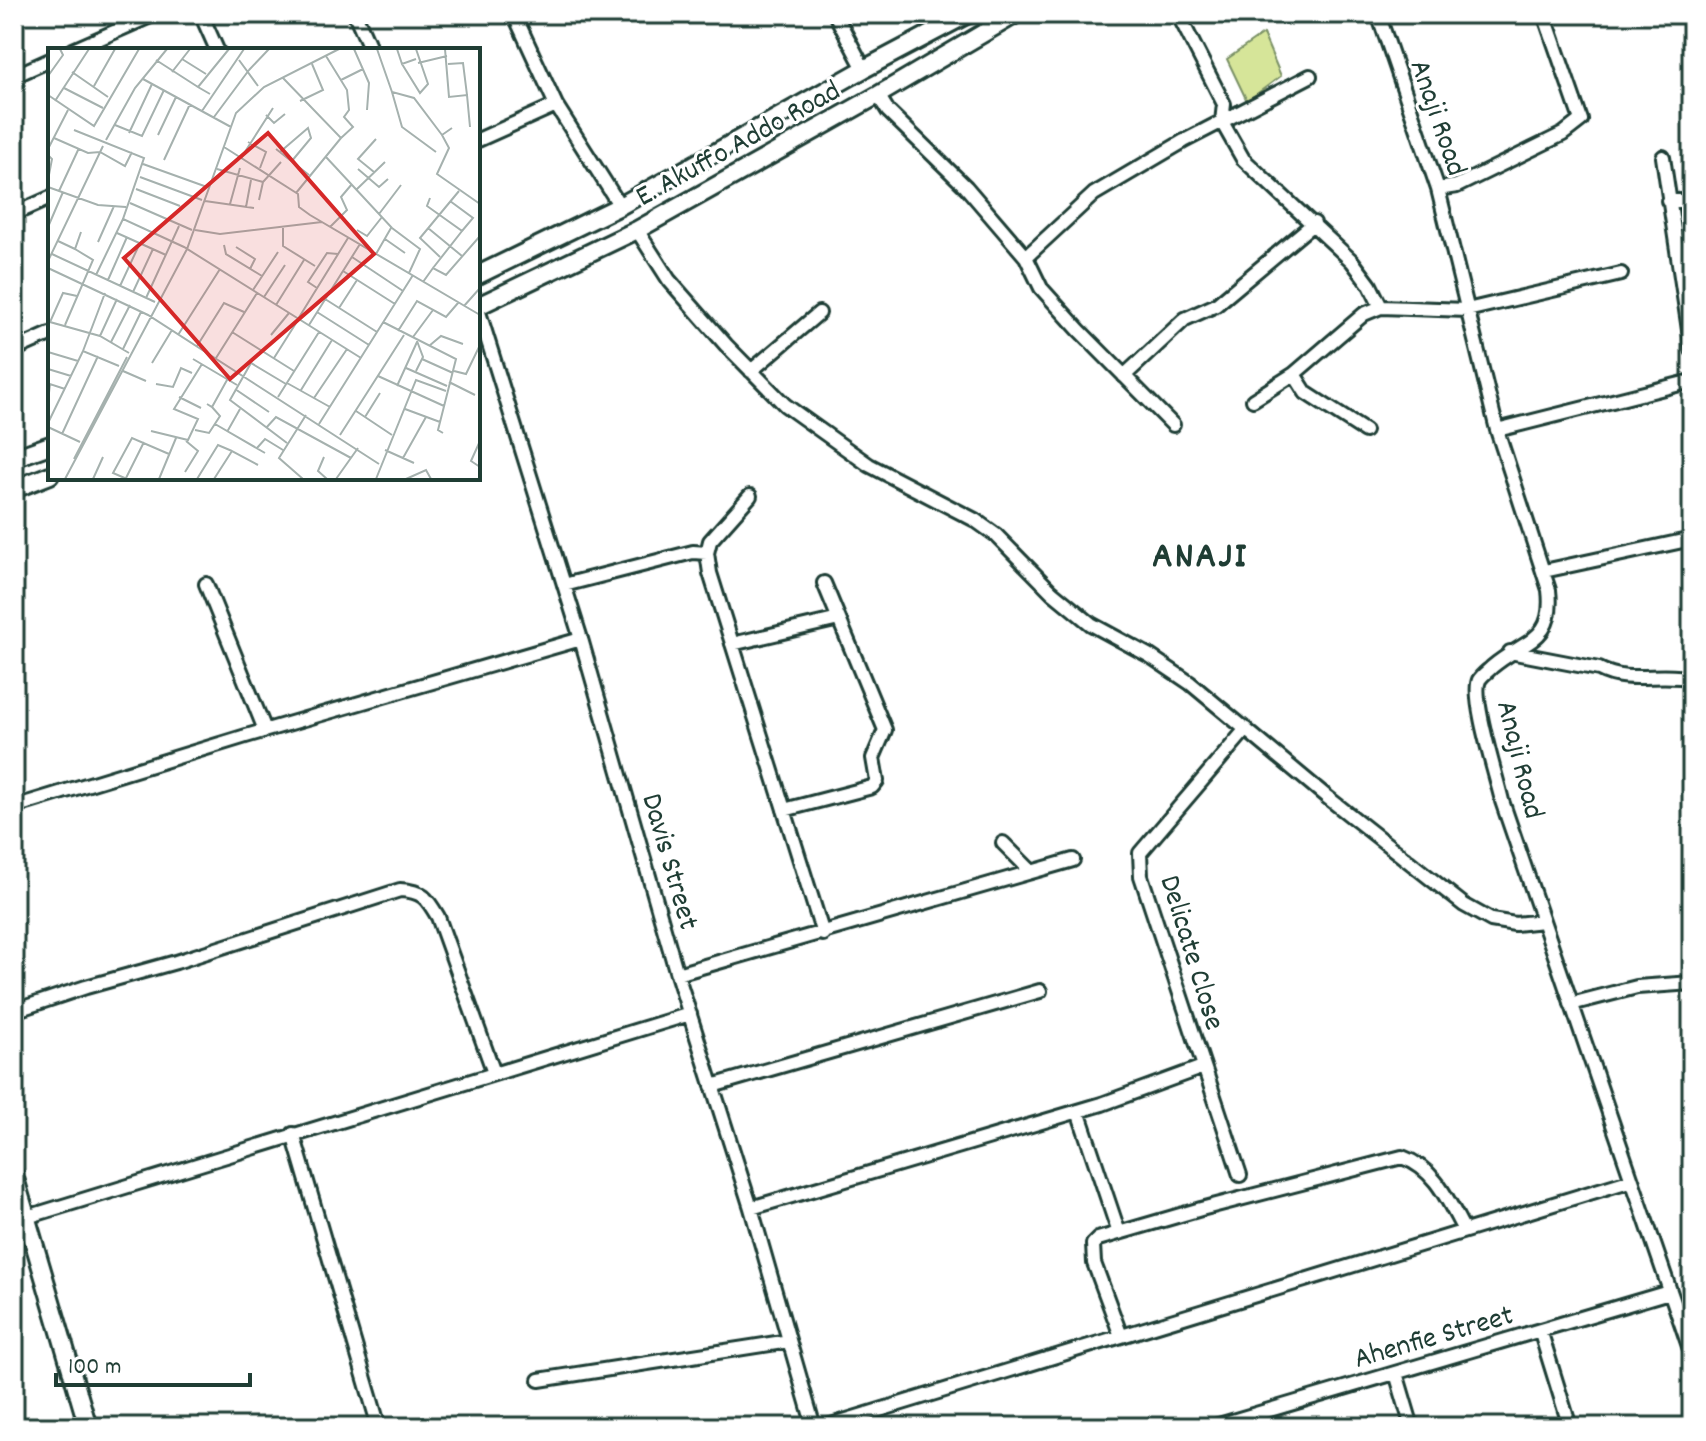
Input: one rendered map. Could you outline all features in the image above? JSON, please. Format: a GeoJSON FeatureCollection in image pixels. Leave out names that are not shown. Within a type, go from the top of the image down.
{"type":"FeatureCollection","features":[{"type":"Feature","properties":{"kind":"main road","name":"E. Akuffo Addo Road"},"geometry":{"type":"LineString","coordinates":[[480,274],[620,206],[968,14]]}},
{"type":"Feature","properties":{"kind":"main road","name":"E. Akuffo Addo Road"},"geometry":{"type":"LineString","coordinates":[[480,307],[637,230],[1016,14]]}},
{"type":"Feature","properties":{"kind":"main road"},"geometry":{"type":"LineString","coordinates":[[14,458],[48,446]]}},
{"type":"Feature","properties":{"kind":"main road"},"geometry":{"type":"LineString","coordinates":[[14,489],[48,476]]}},
{"type":"Feature","properties":{"kind":"main road"},"geometry":{"type":"LineString","coordinates":[[14,1175],[88,1427]]}},
{"type":"Feature","properties":{"kind":"street"},"geometry":{"type":"LineString","coordinates":[[78,48],[155,14]]}},
{"type":"Feature","properties":{"kind":"street"},"geometry":{"type":"LineString","coordinates":[[201,14],[216,48]]}},
{"type":"Feature","properties":{"kind":"street"},"geometry":{"type":"LineString","coordinates":[[355,14],[370,48]]}},
{"type":"Feature","properties":{"kind":"street"},"geometry":{"type":"LineString","coordinates":[[514,14],[556,105],[620,206]]}},
{"type":"Feature","properties":{"kind":"street"},"geometry":{"type":"LineString","coordinates":[[835,14],[864,69]]}},
{"type":"Feature","properties":{"kind":"street"},"geometry":{"type":"LineString","coordinates":[[1178,14],[1224,104],[1222,122],[1243,159],[1352,261],[1370,285],[1381,307]]}},
{"type":"Feature","properties":{"kind":"street","name":"Anaji Road"},"geometry":{"type":"LineString","coordinates":[[1378,14],[1438,189],[1497,430],[1544,571],[1551,609],[1547,626],[1537,637],[1510,652],[1480,677],[1480,711],[1502,801],[1692,1355]]}},
{"type":"Feature","properties":{"kind":"street"},"geometry":{"type":"LineString","coordinates":[[1438,189],[1457,186],[1563,134],[1581,120],[1544,14]]}},
{"type":"Feature","properties":{"kind":"street"},"geometry":{"type":"LineString","coordinates":[[14,76],[48,61]]}},
{"type":"Feature","properties":{"kind":"street"},"geometry":{"type":"LineString","coordinates":[[1026,257],[1094,194],[1184,141],[1310,76]]}},
{"type":"Feature","properties":{"kind":"street"},"geometry":{"type":"LineString","coordinates":[[878,95],[888,111],[966,187],[1026,257],[1041,288],[1173,425]]}},
{"type":"Feature","properties":{"kind":"street"},"geometry":{"type":"LineString","coordinates":[[480,139],[556,105]]}},
{"type":"Feature","properties":{"kind":"street"},"geometry":{"type":"LineString","coordinates":[[1663,157],[1692,350]]}},
{"type":"Feature","properties":{"kind":"street"},"geometry":{"type":"LineString","coordinates":[[14,214],[48,199]]}},
{"type":"Feature","properties":{"kind":"street"},"geometry":{"type":"LineString","coordinates":[[1668,201],[1692,201]]}},
{"type":"Feature","properties":{"kind":"street"},"geometry":{"type":"LineString","coordinates":[[1124,376],[1185,319],[1216,305],[1314,223]]}},
{"type":"Feature","properties":{"kind":"street"},"geometry":{"type":"LineString","coordinates":[[637,230],[669,280],[785,405],[869,465],[975,520],[996,535],[1052,592],[1091,624],[1150,656],[1190,683],[1464,905],[1491,920],[1515,924],[1543,921]]}},
{"type":"Feature","properties":{"kind":"street"},"geometry":{"type":"LineString","coordinates":[[1253,400],[1294,374],[1364,314],[1381,307],[1467,310],[1621,274]]}},
{"type":"Feature","properties":{"kind":"street"},"geometry":{"type":"LineString","coordinates":[[751,371],[819,313]]}},
{"type":"Feature","properties":{"kind":"street","name":"Davis Street"},"geometry":{"type":"LineString","coordinates":[[480,314],[581,639],[677,974],[751,1208],[814,1427]]}},
{"type":"Feature","properties":{"kind":"street"},"geometry":{"type":"LineString","coordinates":[[14,350],[48,335]]}},
{"type":"Feature","properties":{"kind":"street"},"geometry":{"type":"LineString","coordinates":[[1294,374],[1306,393],[1365,431]]}},
{"type":"Feature","properties":{"kind":"street"},"geometry":{"type":"LineString","coordinates":[[1497,430],[1692,381]]}},
{"type":"Feature","properties":{"kind":"street"},"geometry":{"type":"LineString","coordinates":[[750,496],[710,541],[707,553],[710,573],[823,934]]}},
{"type":"Feature","properties":{"kind":"street"},"geometry":{"type":"LineString","coordinates":[[1544,571],[1692,539]]}},
{"type":"Feature","properties":{"kind":"street"},"geometry":{"type":"LineString","coordinates":[[564,585],[693,552],[707,553]]}},
{"type":"Feature","properties":{"kind":"street"},"geometry":{"type":"LineString","coordinates":[[784,810],[872,787],[877,781],[873,758],[885,730],[824,583]]}},
{"type":"Feature","properties":{"kind":"street"},"geometry":{"type":"LineString","coordinates":[[206,584],[265,730]]}},
{"type":"Feature","properties":{"kind":"street"},"geometry":{"type":"LineString","coordinates":[[732,644],[839,619]]}},
{"type":"Feature","properties":{"kind":"street"},"geometry":{"type":"LineString","coordinates":[[14,807],[265,730],[581,639]]}},
{"type":"Feature","properties":{"kind":"street"},"geometry":{"type":"LineString","coordinates":[[1510,652],[1599,669],[1612,676],[1692,679]]}},
{"type":"Feature","properties":{"kind":"street","name":"Delicate Close"},"geometry":{"type":"LineString","coordinates":[[1240,1175],[1141,876],[1140,853],[1246,729]]}},
{"type":"Feature","properties":{"kind":"street"},"geometry":{"type":"LineString","coordinates":[[1003,843],[1031,871]]}},
{"type":"Feature","properties":{"kind":"street"},"geometry":{"type":"LineString","coordinates":[[677,974],[1073,860]]}},
{"type":"Feature","properties":{"kind":"street"},"geometry":{"type":"LineString","coordinates":[[14,1011],[400,890],[414,891],[427,899],[438,917],[494,1073]]}},
{"type":"Feature","properties":{"kind":"street"},"geometry":{"type":"LineString","coordinates":[[1571,1004],[1637,987],[1692,983]]}},
{"type":"Feature","properties":{"kind":"street"},"geometry":{"type":"LineString","coordinates":[[712,1086],[1040,991]]}},
{"type":"Feature","properties":{"kind":"street"},"geometry":{"type":"LineString","coordinates":[[27,1217],[690,1014]]}},
{"type":"Feature","properties":{"kind":"street"},"geometry":{"type":"LineString","coordinates":[[751,1208],[1078,1111],[1203,1067]]}},
{"type":"Feature","properties":{"kind":"street"},"geometry":{"type":"LineString","coordinates":[[1078,1111],[1119,1233]]}},
{"type":"Feature","properties":{"kind":"street"},"geometry":{"type":"LineString","coordinates":[[293,1134],[379,1427]]}},
{"type":"Feature","properties":{"kind":"street"},"geometry":{"type":"LineString","coordinates":[[1121,1336],[1094,1263],[1093,1244],[1098,1239],[1402,1157],[1419,1163],[1439,1185],[1464,1230]]}},
{"type":"Feature","properties":{"kind":"street"},"geometry":{"type":"LineString","coordinates":[[824,1427],[1632,1180]]}},
{"type":"Feature","properties":{"kind":"street","name":"Ahenfie Street"},"geometry":{"type":"LineString","coordinates":[[1212,1427],[1669,1292]]}},
{"type":"Feature","properties":{"kind":"street"},"geometry":{"type":"LineString","coordinates":[[1540,1330],[1570,1427]]}},
{"type":"Feature","properties":{"kind":"street"},"geometry":{"type":"LineString","coordinates":[[539,1380],[789,1341]]}},
{"type":"Feature","properties":{"kind":"street"},"geometry":{"type":"LineString","coordinates":[[1396,1373],[1412,1427]]}},
{"type":"Feature","properties":{"kind":"green space"},"geometry":{"type":"Polygon","coordinates":[[[1263,34],[1281,76],[1247,101],[1227,59],[1263,34]]]}},
{"type":"Feature","properties":{"kind":"district","name":"ANAJI"},"geometry":{"type":"Point","coordinates":[1200,553]}}]}
